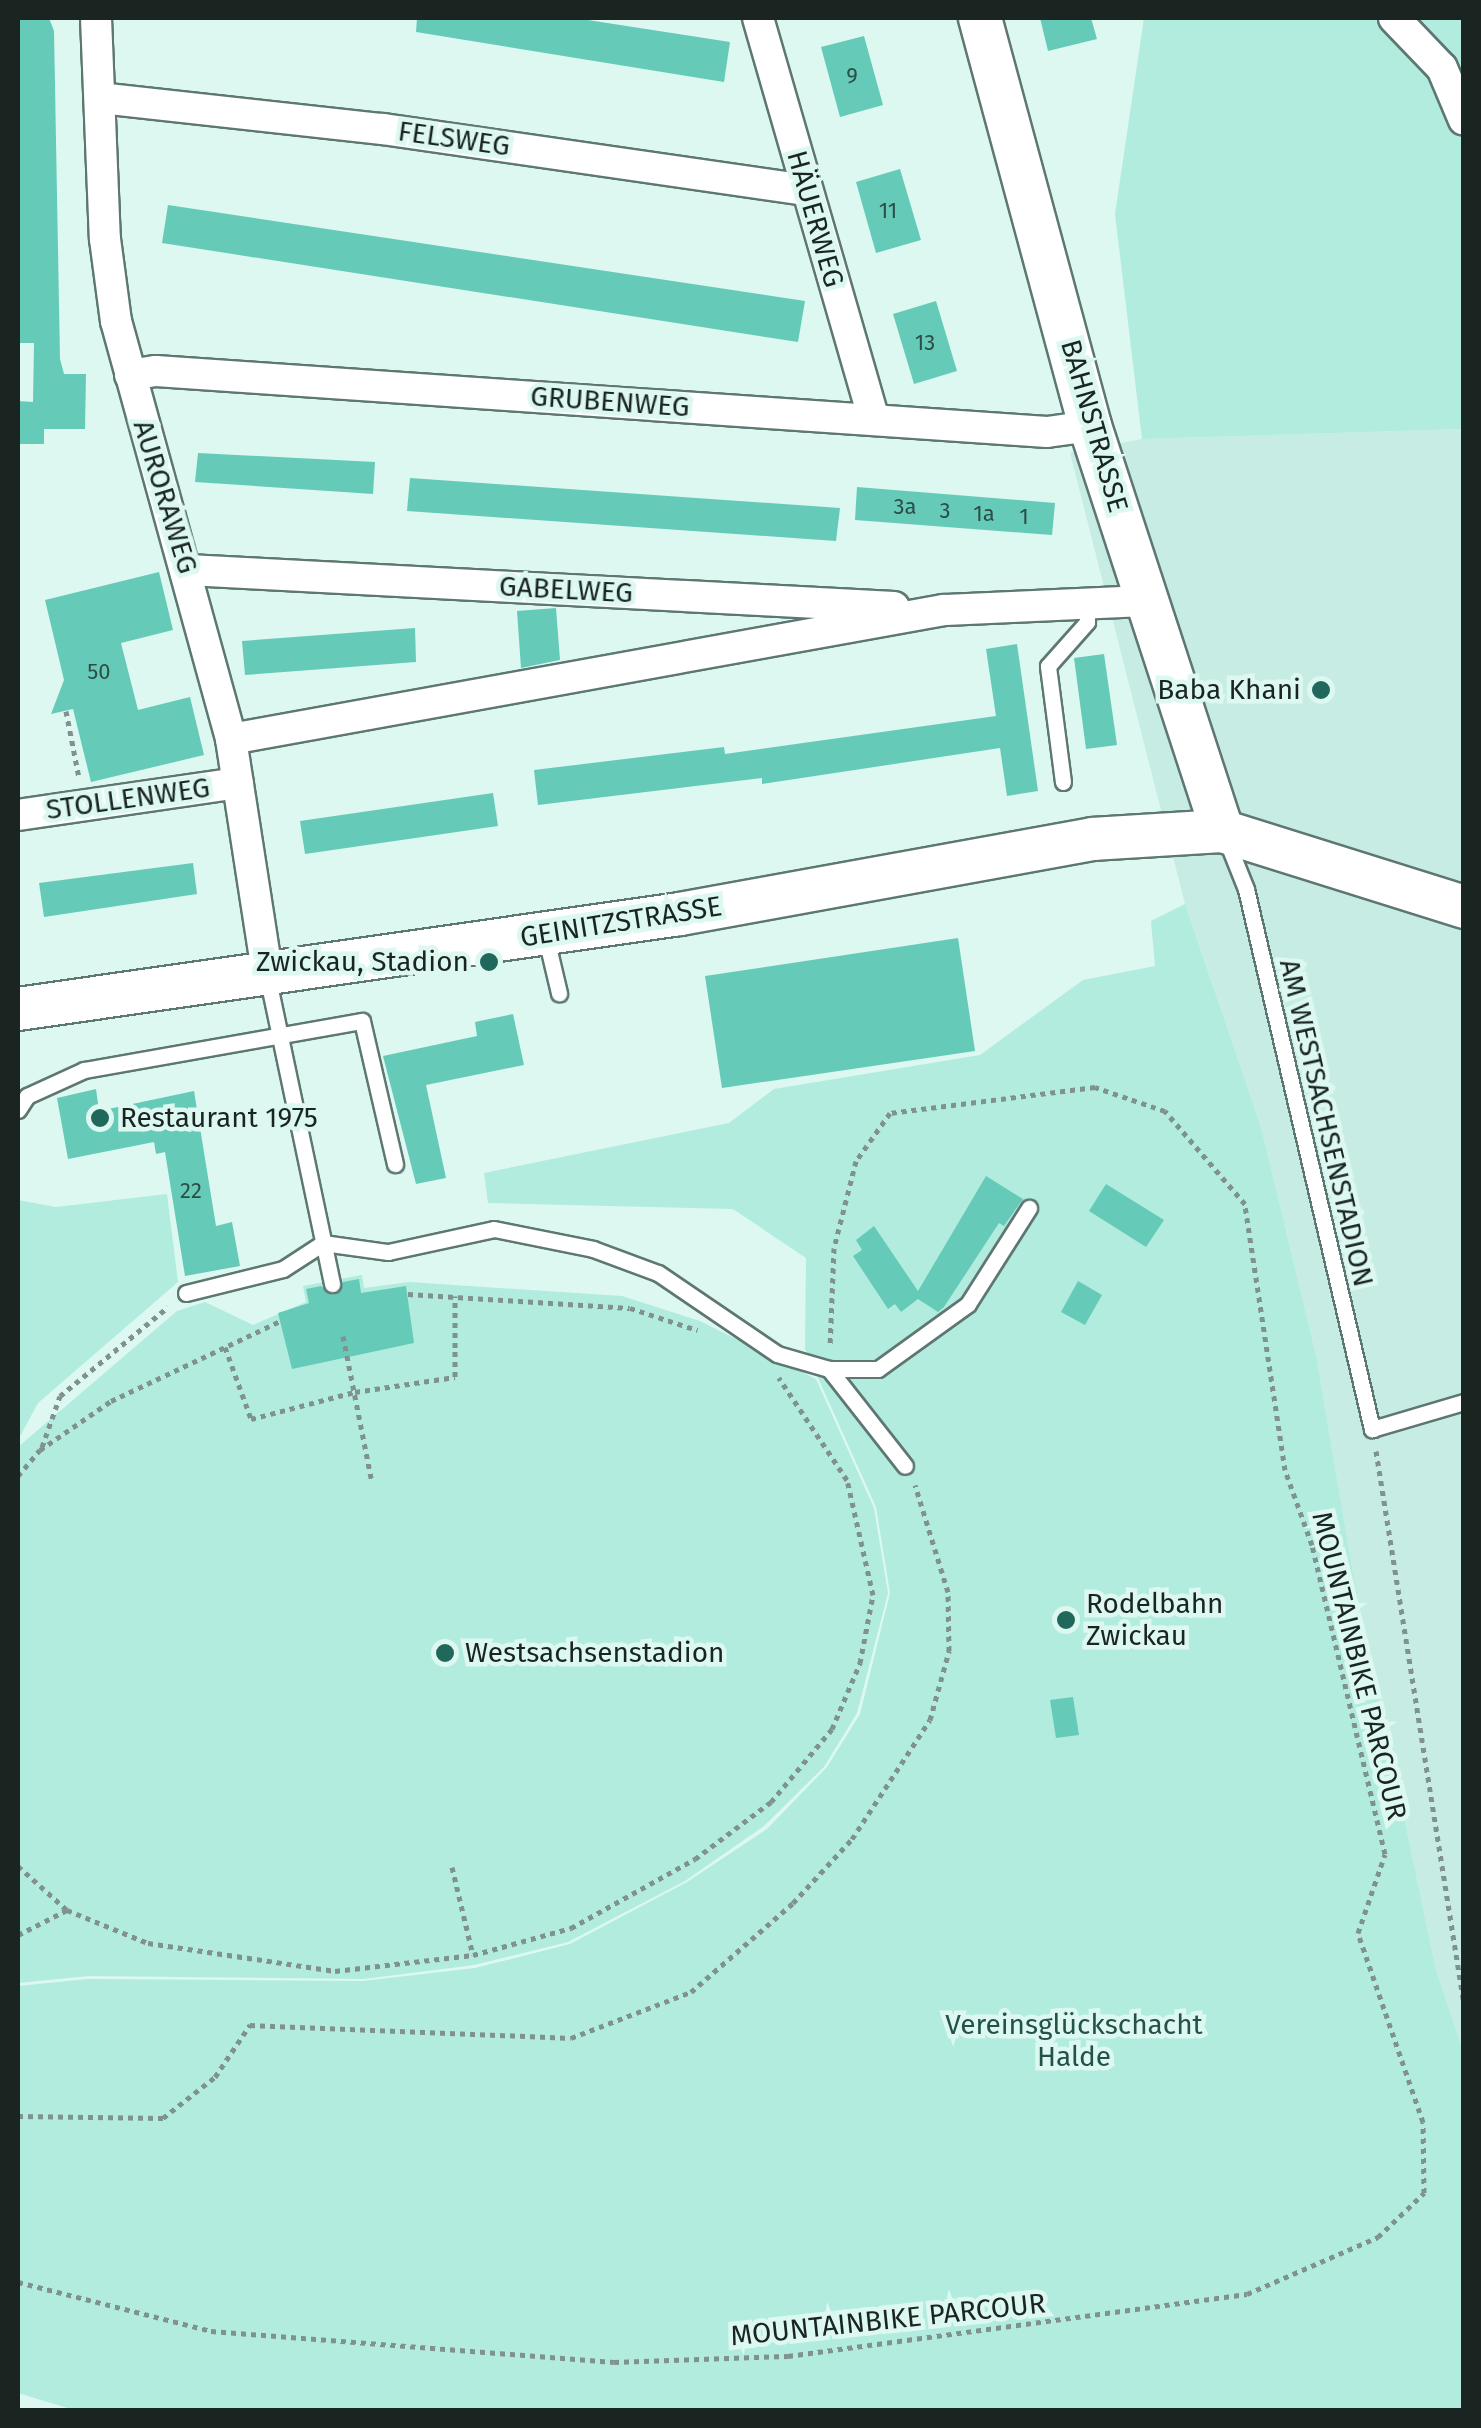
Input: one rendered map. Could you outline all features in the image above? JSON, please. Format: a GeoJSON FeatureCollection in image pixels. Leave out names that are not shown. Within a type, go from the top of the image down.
{"type":"FeatureCollection","features":[{"type":"Feature","properties":{"kind":"main road","name":"BAHNSTRASSE"},"geometry":{"type":"LineString","coordinates":[[980,18],[1090,426],[1222,831]]}},
{"type":"Feature","properties":{"kind":"main road","name":"GEINITZSTRASSE"},"geometry":{"type":"LineString","coordinates":[[18,1009],[546,934],[906,875],[1092,838],[1222,831]]}},
{"type":"Feature","properties":{"kind":"main road"},"geometry":{"type":"LineString","coordinates":[[1222,831],[1464,907]]}},
{"type":"Feature","properties":{"kind":"street","name":"AURORAWEG"},"geometry":{"type":"LineString","coordinates":[[96,18],[105,239],[130,376],[188,570],[231,739],[267,972]]}},
{"type":"Feature","properties":{"kind":"street","name":"HÄUERWEG"},"geometry":{"type":"LineString","coordinates":[[758,18],[874,420]]}},
{"type":"Feature","properties":{"kind":"street"},"geometry":{"type":"LineString","coordinates":[[1394,18],[1442,68],[1464,120]]}},
{"type":"Feature","properties":{"kind":"street","name":"FELSWEG"},"geometry":{"type":"LineString","coordinates":[[100,98],[383,128],[806,190]]}},
{"type":"Feature","properties":{"kind":"street","name":"GRUBENWEG"},"geometry":{"type":"LineString","coordinates":[[130,376],[156,371],[1047,432],[1090,426]]}},
{"type":"Feature","properties":{"kind":"street","name":"GABELWEG"},"geometry":{"type":"LineString","coordinates":[[188,570],[944,610],[1087,608],[1146,601]]}},
{"type":"Feature","properties":{"kind":"street","name":"GABELWEG"},"geometry":{"type":"LineString","coordinates":[[231,739],[944,610]]}},
{"type":"Feature","properties":{"kind":"street","name":"STOLLENWEG"},"geometry":{"type":"LineString","coordinates":[[18,815],[238,784]]}},
{"type":"Feature","properties":{"kind":"lane"},"geometry":{"type":"LineString","coordinates":[[1063,782],[1048,666],[1087,622],[1087,608]]}},
{"type":"Feature","properties":{"kind":"lane","name":"AM WESTSACHSENSTADION"},"geometry":{"type":"LineString","coordinates":[[1222,831],[1246,889],[1372,1428]]}},
{"type":"Feature","properties":{"kind":"lane"},"geometry":{"type":"LineString","coordinates":[[546,934],[559,992]]}},
{"type":"Feature","properties":{"kind":"lane"},"geometry":{"type":"LineString","coordinates":[[267,972],[332,1284]]}},
{"type":"Feature","properties":{"kind":"lane"},"geometry":{"type":"LineString","coordinates":[[18,1110],[27,1096],[84,1070],[362,1021],[395,1164]]}},
{"type":"Feature","properties":{"kind":"lane"},"geometry":{"type":"LineString","coordinates":[[186,1293],[283,1269],[323,1242],[388,1252],[494,1229],[593,1249],[658,1274],[778,1354],[829,1369],[878,1369],[919,1345],[968,1304],[1029,1208]]}},
{"type":"Feature","properties":{"kind":"lane"},"geometry":{"type":"LineString","coordinates":[[829,1369],[904,1466]]}},
{"type":"Feature","properties":{"kind":"lane"},"geometry":{"type":"LineString","coordinates":[[1372,1428],[1464,1402]]}},
{"type":"Feature","properties":{"kind":"path"},"geometry":{"type":"LineString","coordinates":[[66,711],[85,806]]}},
{"type":"Feature","properties":{"kind":"path","name":"MOUNTAINBIKE PARCOUR"},"geometry":{"type":"LineString","coordinates":[[18,2282],[211,2331],[614,2362],[788,2356],[1247,2294],[1378,2237],[1424,2193],[1423,2122],[1358,1934],[1385,1854],[1312,1546],[1282,1453],[1245,1204],[1166,1111],[1094,1087],[890,1113],[856,1160],[834,1248],[829,1369]]}},
{"type":"Feature","properties":{"kind":"path"},"geometry":{"type":"LineString","coordinates":[[40,1450],[60,1396],[186,1293]]}},
{"type":"Feature","properties":{"kind":"path"},"geometry":{"type":"LineString","coordinates":[[408,1294],[630,1308],[706,1333]]}},
{"type":"Feature","properties":{"kind":"path"},"geometry":{"type":"LineString","coordinates":[[225,1347],[251,1420],[355,1392],[455,1377],[455,1295]]}},
{"type":"Feature","properties":{"kind":"path"},"geometry":{"type":"LineString","coordinates":[[18,1476],[40,1450],[111,1400],[280,1321]]}},
{"type":"Feature","properties":{"kind":"path"},"geometry":{"type":"LineString","coordinates":[[344,1336],[372,1482]]}},
{"type":"Feature","properties":{"kind":"path"},"geometry":{"type":"LineString","coordinates":[[18,1866],[67,1910],[148,1944],[315,1969],[473,1955],[571,1928],[637,1897],[771,1802],[832,1728],[860,1663],[873,1595],[864,1534],[847,1480],[779,1378],[764,1369]]}},
{"type":"Feature","properties":{"kind":"path"},"geometry":{"type":"LineString","coordinates":[[1372,1428],[1464,2004]]}},
{"type":"Feature","properties":{"kind":"path"},"geometry":{"type":"LineString","coordinates":[[18,2116],[163,2118],[215,2077],[250,2025],[571,2038],[691,1992],[793,1903],[852,1839],[930,1720],[949,1651],[948,1592],[925,1501],[904,1466]]}},
{"type":"Feature","properties":{"kind":"path"},"geometry":{"type":"LineString","coordinates":[[452,1867],[473,1955]]}},
{"type":"Feature","properties":{"kind":"path"},"geometry":{"type":"LineString","coordinates":[[18,1935],[67,1910]]}},
{"type":"Feature","properties":{"kind":"shaded area"},"geometry":{"type":"Polygon","coordinates":[[[1463,429],[1463,2051],[1436,1970],[1353,1573],[1316,1355],[1261,1127],[1185,904],[1070,453],[1142,439],[1463,429]]]}},
{"type":"Feature","properties":{"kind":"green space"},"geometry":{"type":"Polygon","coordinates":[[[1144,18],[1463,18],[1463,429],[1142,439],[1115,214],[1144,18]]]}},
{"type":"Feature","properties":{"kind":"green space","name":"Vereinsglückschacht Halde"},"geometry":{"type":"Polygon","coordinates":[[[1185,904],[1261,1127],[1316,1355],[1353,1573],[1436,1970],[1463,2051],[1463,2410],[74,2410],[18,2393],[18,1986],[88,1979],[363,1981],[475,1968],[570,1944],[687,1882],[767,1829],[827,1767],[860,1714],[890,1593],[876,1507],[805,1349],[806,1258],[733,1209],[488,1203],[484,1173],[729,1123],[774,1089],[980,1055],[1083,980],[1155,966],[1151,921],[1185,904]]]}},
{"type":"Feature","properties":{"kind":"green space"},"geometry":{"type":"Polygon","coordinates":[[[167,1194],[178,1282],[38,1403],[18,1440],[18,1200],[56,1207],[167,1194]]]}},
{"type":"Feature","properties":{"kind":"green space","name":"Westsachsenstadion"},"geometry":{"type":"Polygon","coordinates":[[[362,1275],[364,1288],[409,1282],[622,1296],[700,1321],[816,1379],[874,1508],[888,1593],[857,1713],[824,1767],[764,1826],[685,1881],[568,1942],[474,1965],[364,1979],[89,1976],[18,1983],[18,1447],[177,1311],[205,1302],[253,1325],[306,1302],[303,1286],[362,1275]]]}},
{"type":"Feature","properties":{"kind":"building"},"geometry":{"type":"Polygon","coordinates":[[[18,18],[49,18],[54,31],[60,359],[64,374],[86,374],[85,429],[44,429],[44,444],[18,444],[18,401],[33,402],[34,343],[18,343],[18,18]]]}},
{"type":"Feature","properties":{"kind":"building"},"geometry":{"type":"Polygon","coordinates":[[[417,18],[575,18],[730,42],[724,82],[416,32],[417,18]]]}},
{"type":"Feature","properties":{"kind":"building"},"geometry":{"type":"Polygon","coordinates":[[[1040,18],[1091,18],[1097,39],[1048,51],[1040,18]]]}},
{"type":"Feature","properties":{"kind":"building"},"geometry":{"type":"Polygon","coordinates":[[[864,36],[883,105],[840,117],[821,47],[864,36]]]}},
{"type":"Feature","properties":{"kind":"building"},"geometry":{"type":"Polygon","coordinates":[[[900,169],[921,240],[876,253],[856,182],[900,169]]]}},
{"type":"Feature","properties":{"kind":"building"},"geometry":{"type":"Polygon","coordinates":[[[168,205],[805,301],[798,342],[162,243],[168,205]]]}},
{"type":"Feature","properties":{"kind":"building"},"geometry":{"type":"Polygon","coordinates":[[[936,301],[957,371],[914,384],[893,314],[936,301]]]}},
{"type":"Feature","properties":{"kind":"building"},"geometry":{"type":"Polygon","coordinates":[[[198,453],[375,462],[373,494],[195,482],[198,453]]]}},
{"type":"Feature","properties":{"kind":"building"},"geometry":{"type":"Polygon","coordinates":[[[410,478],[840,508],[836,541],[407,511],[410,478]]]}},
{"type":"Feature","properties":{"kind":"building"},"geometry":{"type":"Polygon","coordinates":[[[857,487],[1055,503],[1052,535],[855,520],[857,487]]]}},
{"type":"Feature","properties":{"kind":"building"},"geometry":{"type":"Polygon","coordinates":[[[159,572],[173,630],[121,643],[138,710],[190,697],[204,755],[91,782],[73,709],[51,714],[64,680],[45,600],[159,572]]]}},
{"type":"Feature","properties":{"kind":"building"},"geometry":{"type":"Polygon","coordinates":[[[556,608],[560,660],[521,668],[517,611],[556,608]]]}},
{"type":"Feature","properties":{"kind":"building"},"geometry":{"type":"Polygon","coordinates":[[[415,628],[416,662],[245,675],[242,641],[415,628]]]}},
{"type":"Feature","properties":{"kind":"building"},"geometry":{"type":"Polygon","coordinates":[[[1017,644],[1038,791],[1007,796],[1000,748],[762,784],[762,778],[538,805],[534,770],[724,747],[725,754],[996,716],[986,649],[1017,644]]]}},
{"type":"Feature","properties":{"kind":"building"},"geometry":{"type":"Polygon","coordinates":[[[1104,654],[1117,745],[1086,749],[1074,658],[1104,654]]]}},
{"type":"Feature","properties":{"kind":"building"},"geometry":{"type":"Polygon","coordinates":[[[493,793],[498,826],[305,854],[300,821],[493,793]]]}},
{"type":"Feature","properties":{"kind":"building"},"geometry":{"type":"Polygon","coordinates":[[[193,863],[197,894],[44,917],[39,883],[193,863]]]}},
{"type":"Feature","properties":{"kind":"building"},"geometry":{"type":"Polygon","coordinates":[[[958,938],[975,1051],[722,1088],[705,976],[958,938]]]}},
{"type":"Feature","properties":{"kind":"building"},"geometry":{"type":"Polygon","coordinates":[[[513,1014],[524,1065],[426,1085],[446,1178],[416,1184],[383,1056],[477,1036],[475,1022],[513,1014]]]}},
{"type":"Feature","properties":{"kind":"building"},"geometry":{"type":"Polygon","coordinates":[[[96,1089],[99,1111],[194,1091],[216,1226],[232,1222],[240,1266],[185,1276],[165,1152],[156,1154],[154,1142],[68,1159],[57,1098],[96,1089]]]}},
{"type":"Feature","properties":{"kind":"building"},"geometry":{"type":"Polygon","coordinates":[[[986,1176],[1023,1199],[1004,1226],[999,1223],[938,1312],[918,1299],[901,1312],[895,1304],[888,1309],[853,1256],[862,1250],[856,1240],[874,1226],[918,1291],[986,1176]]]}},
{"type":"Feature","properties":{"kind":"building"},"geometry":{"type":"Polygon","coordinates":[[[1106,1184],[1164,1220],[1146,1247],[1089,1211],[1106,1184]]]}},
{"type":"Feature","properties":{"kind":"building"},"geometry":{"type":"Polygon","coordinates":[[[359,1279],[361,1293],[406,1286],[414,1343],[292,1369],[278,1313],[309,1303],[306,1289],[321,1286],[333,1295],[343,1282],[359,1279]]]}},
{"type":"Feature","properties":{"kind":"building"},"geometry":{"type":"Polygon","coordinates":[[[1078,1281],[1102,1295],[1085,1325],[1061,1312],[1078,1281]]]}},
{"type":"Feature","properties":{"kind":"building"},"geometry":{"type":"Polygon","coordinates":[[[1073,1697],[1079,1735],[1056,1738],[1050,1700],[1073,1697]]]}},
{"type":"Feature","properties":{"kind":"place","name":"Baba Khani"},"geometry":{"type":"Point","coordinates":[1321,690]}},
{"type":"Feature","properties":{"kind":"place","name":"Zwickau, Stadion"},"geometry":{"type":"Point","coordinates":[489,962]}},
{"type":"Feature","properties":{"kind":"place","name":"Restaurant 1975"},"geometry":{"type":"Point","coordinates":[100,1118]}},
{"type":"Feature","properties":{"kind":"place","name":"Rodelbahn Zwickau"},"geometry":{"type":"Point","coordinates":[1066,1620]}},
{"type":"Feature","properties":{"kind":"place","name":"Westsachsenstadion"},"geometry":{"type":"Point","coordinates":[445,1653]}}]}
